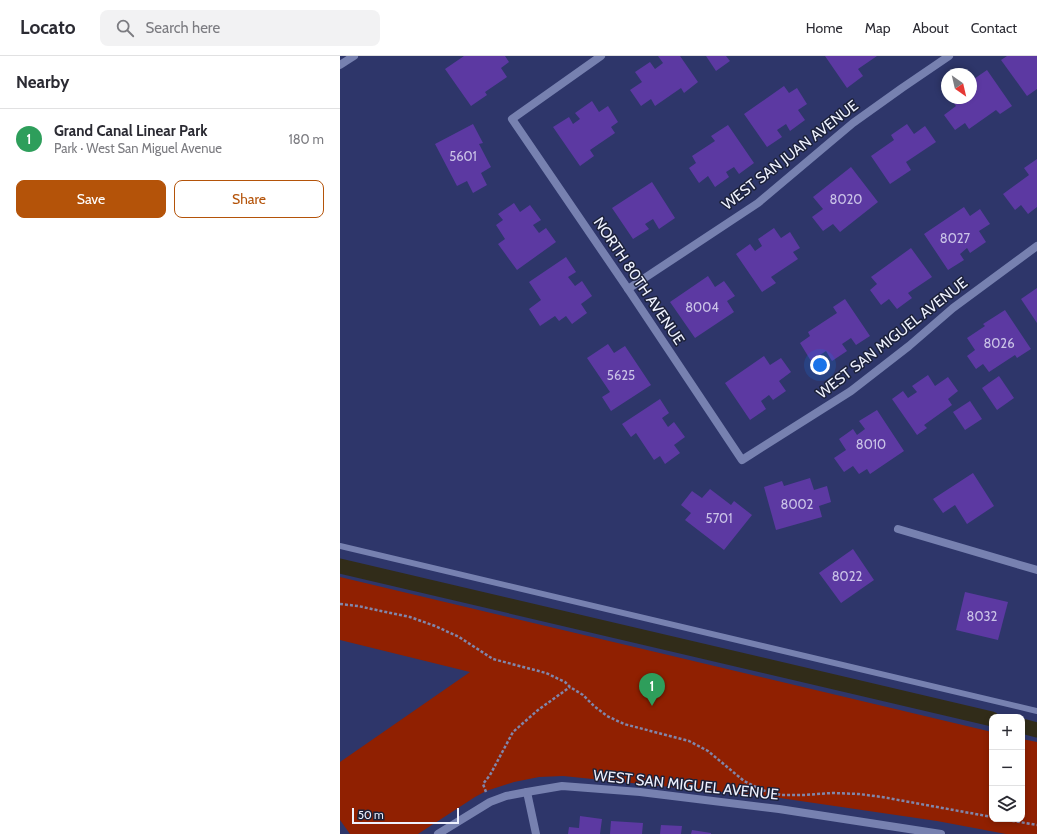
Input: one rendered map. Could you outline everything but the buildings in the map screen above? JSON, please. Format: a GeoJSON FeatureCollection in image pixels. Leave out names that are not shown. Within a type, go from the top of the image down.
{"type":"FeatureCollection","features":[{"type":"Feature","properties":{"kind":"street"},"geometry":{"type":"LineString","coordinates":[[340,65],[354,56]]}},
{"type":"Feature","properties":{"kind":"street","name":"NORTH 80TH AVENUE"},"geometry":{"type":"LineString","coordinates":[[601,56],[512,119],[742,460]]}},
{"type":"Feature","properties":{"kind":"street","name":"WEST SAN JUAN AVENUE"},"geometry":{"type":"LineString","coordinates":[[628,289],[758,203],[853,123],[949,56]]}},
{"type":"Feature","properties":{"kind":"street","name":"WEST SAN MIGUEL AVENUE"},"geometry":{"type":"LineString","coordinates":[[742,460],[851,391],[909,346],[953,308],[1037,246]]}},
{"type":"Feature","properties":{"kind":"street"},"geometry":{"type":"LineString","coordinates":[[898,529],[1037,570]]}},
{"type":"Feature","properties":{"kind":"street","name":"WEST SAN MIGUEL AVENUE"},"geometry":{"type":"LineString","coordinates":[[438,834],[490,802],[506,796],[562,786],[640,792],[779,808],[941,834]]}},
{"type":"Feature","properties":{"kind":"street"},"geometry":{"type":"LineString","coordinates":[[528,792],[536,834]]}},
{"type":"Feature","properties":{"kind":"lane"},"geometry":{"type":"LineString","coordinates":[[340,546],[1037,711]]}},
{"type":"Feature","properties":{"kind":"path"},"geometry":{"type":"LineString","coordinates":[[340,604],[358,606],[410,617],[459,637],[493,659],[546,673],[565,682],[583,695],[607,716],[624,724],[689,741],[708,751],[744,781],[762,790],[781,795],[832,793],[859,794],[989,816]]}},
{"type":"Feature","properties":{"kind":"path"},"geometry":{"type":"LineString","coordinates":[[490,802],[483,784],[490,775],[513,732],[538,710],[570,687]]}},
{"type":"Feature","properties":{"kind":"path"},"geometry":{"type":"LineString","coordinates":[[1020,822],[1037,825]]}},
{"type":"Feature","properties":{"kind":"shaded area"},"geometry":{"type":"Polygon","coordinates":[[[340,577],[989,731],[989,822],[1025,822],[1025,740],[1037,742],[1037,834],[1006,834],[937,821],[780,798],[563,776],[539,777],[514,782],[486,791],[418,834],[350,834],[340,820],[340,762],[470,672],[340,640],[340,577]]]}},
{"type":"Feature","properties":{"kind":"waterway"},"geometry":{"type":"LineString","coordinates":[[340,566],[989,718]]}},
{"type":"Feature","properties":{"kind":"waterway"},"geometry":{"type":"LineString","coordinates":[[1025,727],[1037,730]]}},
{"type":"Feature","properties":{"kind":"place","name":"Grand Canal Linear Park"},"geometry":{"type":"Point","coordinates":[652,706]}}]}
